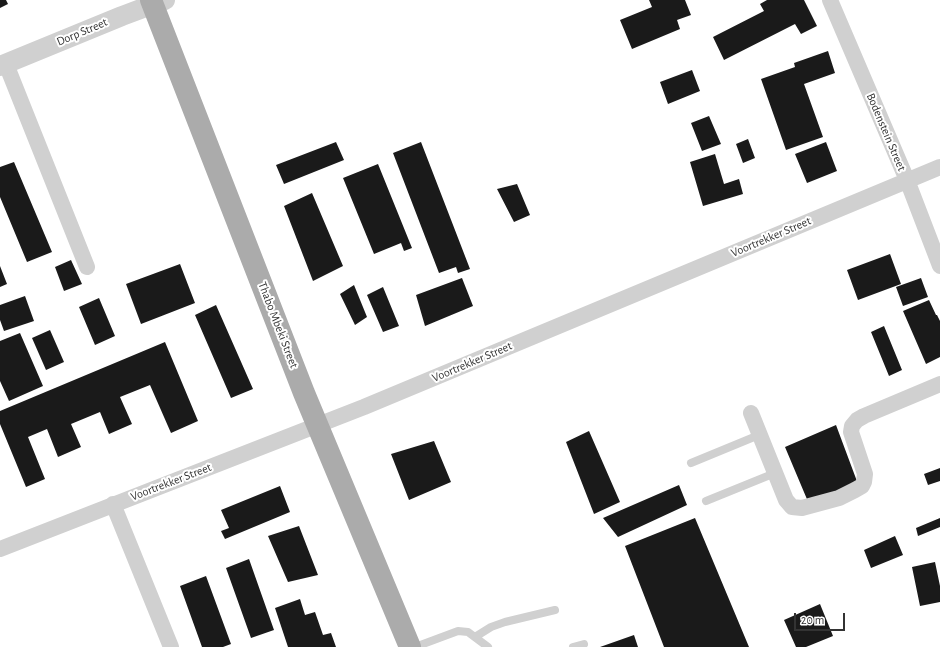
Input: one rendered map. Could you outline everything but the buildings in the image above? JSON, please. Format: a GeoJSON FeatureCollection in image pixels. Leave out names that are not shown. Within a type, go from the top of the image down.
{"type":"FeatureCollection","features":[{"type":"Feature","properties":{"kind":"main road","name":"Thabo Mbeki Street"},"geometry":{"type":"LineString","coordinates":[[156,1],[318,426],[410,647]]}},
{"type":"Feature","properties":{"kind":"street","name":"Bodenstein Street"},"geometry":{"type":"LineString","coordinates":[[830,0],[907,180],[940,266]]}},
{"type":"Feature","properties":{"kind":"street","name":"Dorp Street"},"geometry":{"type":"LineString","coordinates":[[3,65],[156,1]]}},
{"type":"Feature","properties":{"kind":"street"},"geometry":{"type":"LineString","coordinates":[[3,65],[87,267]]}},
{"type":"Feature","properties":{"kind":"street","name":"Voortrekker Street"},"geometry":{"type":"LineString","coordinates":[[0,549],[113,504],[318,426],[940,167]]}},
{"type":"Feature","properties":{"kind":"street"},"geometry":{"type":"LineString","coordinates":[[751,413],[786,500],[792,507],[797,508],[839,498],[862,486],[865,474],[852,437],[852,426],[864,416],[940,384]]}},
{"type":"Feature","properties":{"kind":"street"},"geometry":{"type":"LineString","coordinates":[[113,504],[171,647]]}},
{"type":"Feature","properties":{"kind":"lane"},"geometry":{"type":"LineString","coordinates":[[691,463],[759,435]]}},
{"type":"Feature","properties":{"kind":"lane"},"geometry":{"type":"LineString","coordinates":[[706,501],[775,473]]}},
{"type":"Feature","properties":{"kind":"lane"},"geometry":{"type":"LineString","coordinates":[[475,637],[491,627],[505,622],[555,610]]}},
{"type":"Feature","properties":{"kind":"lane"},"geometry":{"type":"LineString","coordinates":[[415,647],[458,631],[468,632],[488,647]]}},
{"type":"Feature","properties":{"kind":"lane"},"geometry":{"type":"LineString","coordinates":[[573,647],[584,644]]}}]}
